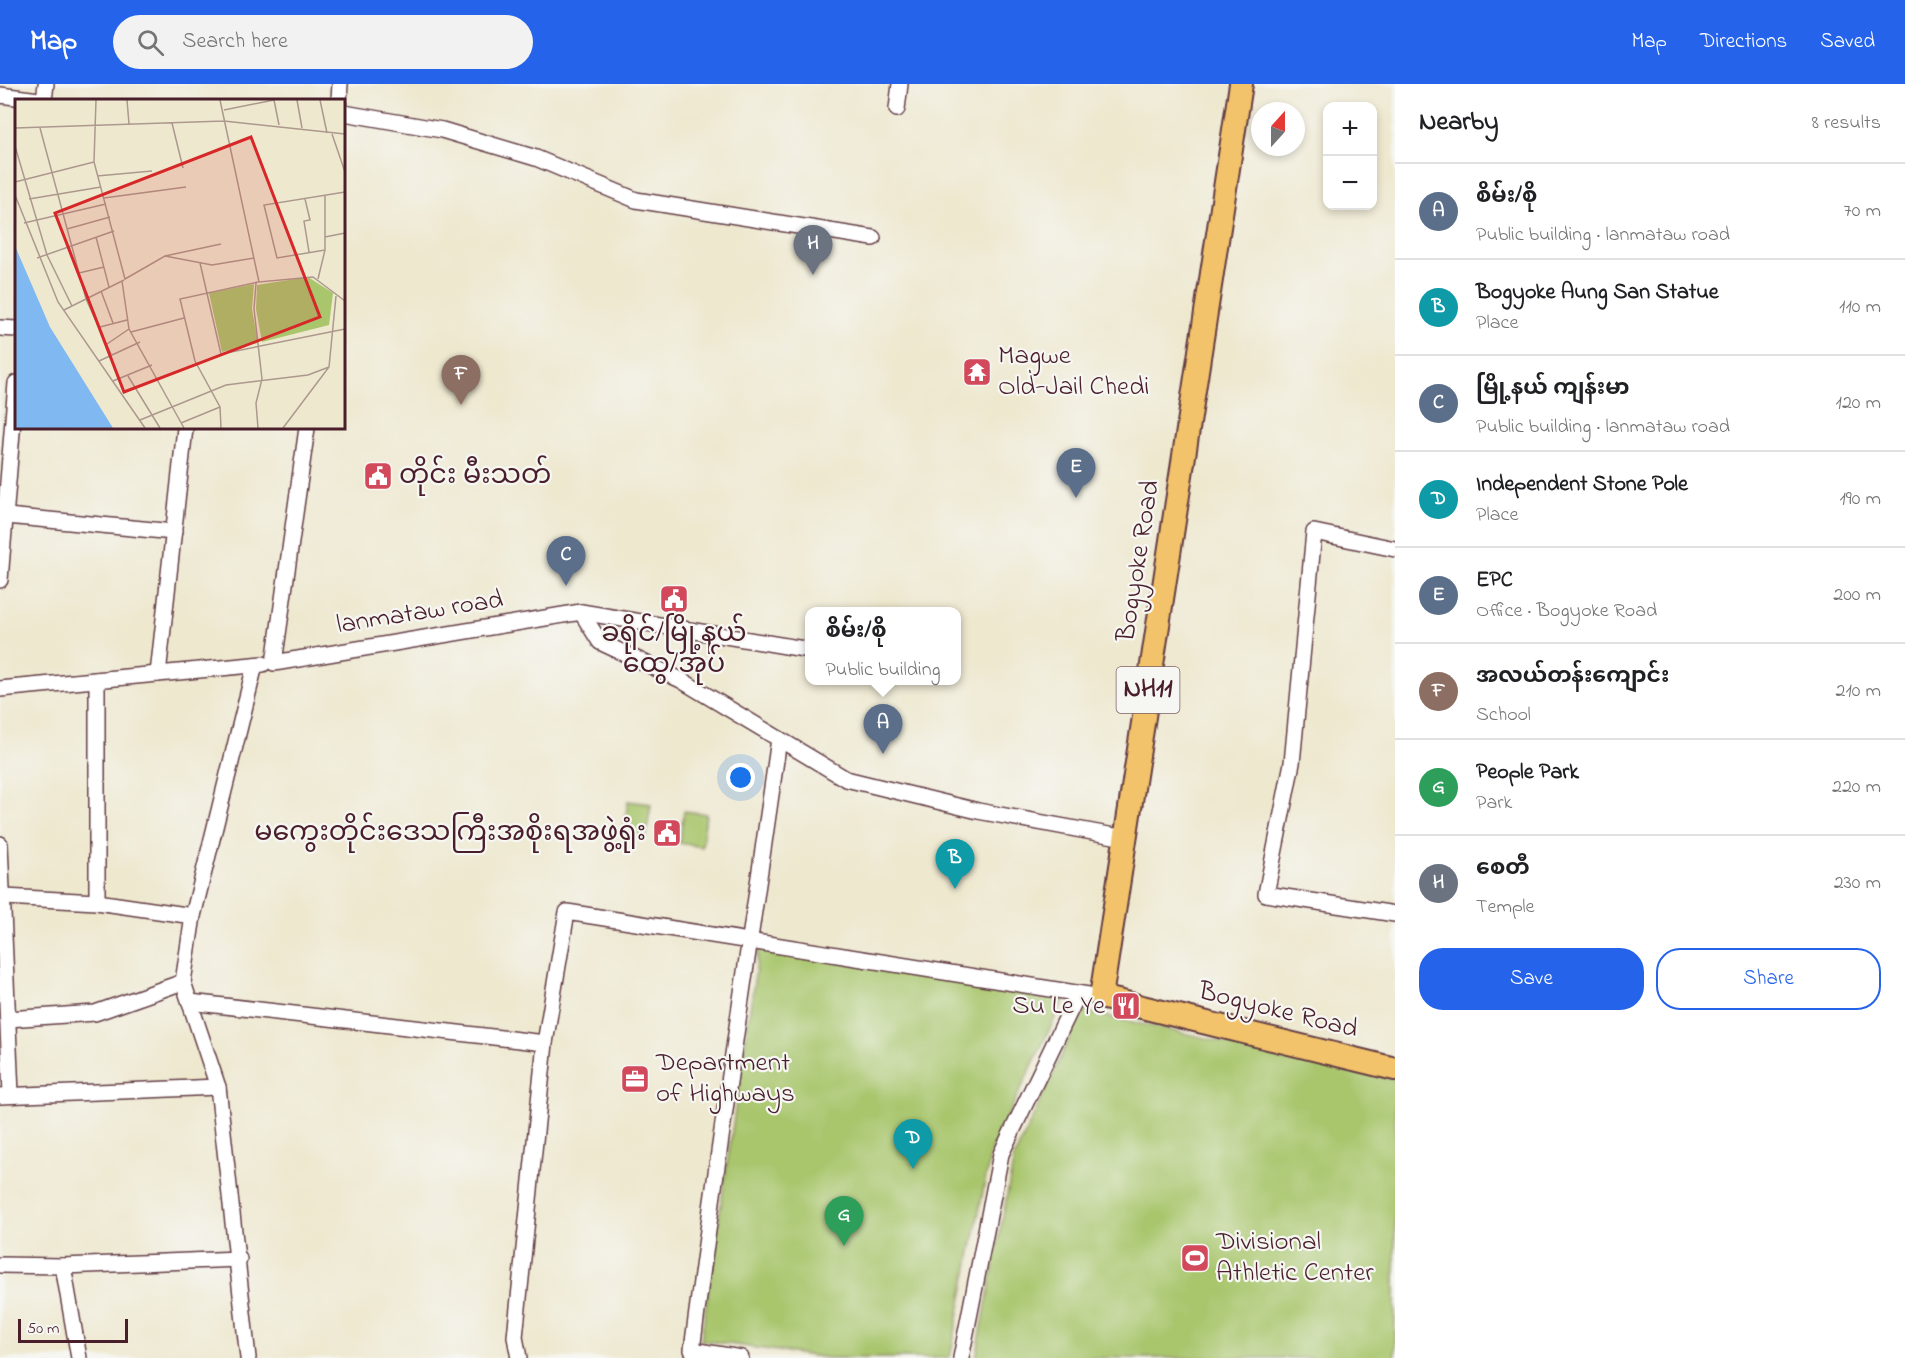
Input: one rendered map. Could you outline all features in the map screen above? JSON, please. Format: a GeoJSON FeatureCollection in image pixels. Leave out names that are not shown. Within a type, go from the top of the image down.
{"type":"FeatureCollection","features":[{"type":"Feature","properties":{"kind":"highway","name":"Bogyoke Road"},"geometry":{"type":"LineString","coordinates":[[1241,84],[1101,997],[1395,1069]]}},
{"type":"Feature","properties":{"kind":"street"},"geometry":{"type":"LineString","coordinates":[[44,99],[46,84]]}},
{"type":"Feature","properties":{"kind":"street"},"geometry":{"type":"LineString","coordinates":[[339,99],[340,84]]}},
{"type":"Feature","properties":{"kind":"street"},"geometry":{"type":"LineString","coordinates":[[897,109],[900,84]]}},
{"type":"Feature","properties":{"kind":"street"},"geometry":{"type":"LineString","coordinates":[[0,95],[31,99]]}},
{"type":"Feature","properties":{"kind":"street"},"geometry":{"type":"LineString","coordinates":[[345,113],[441,130],[536,158],[636,200],[873,238]]}},
{"type":"Feature","properties":{"kind":"street"},"geometry":{"type":"LineString","coordinates":[[0,328],[15,329]]}},
{"type":"Feature","properties":{"kind":"street"},"geometry":{"type":"LineString","coordinates":[[0,580],[15,398]]}},
{"type":"Feature","properties":{"kind":"street"},"geometry":{"type":"LineString","coordinates":[[158,674],[185,429]]}},
{"type":"Feature","properties":{"kind":"street"},"geometry":{"type":"LineString","coordinates":[[274,663],[307,429]]}},
{"type":"Feature","properties":{"kind":"street"},"geometry":{"type":"LineString","coordinates":[[7,516],[174,532]]}},
{"type":"Feature","properties":{"kind":"street"},"geometry":{"type":"LineString","coordinates":[[1395,549],[1314,532],[1292,763],[1266,894],[1395,915]]}},
{"type":"Feature","properties":{"kind":"street"},"geometry":{"type":"LineString","coordinates":[[580,612],[600,642],[681,680],[846,780],[978,811],[1125,838]]}},
{"type":"Feature","properties":{"kind":"street","name":"lanmataw road"},"geometry":{"type":"LineString","coordinates":[[0,689],[274,663],[580,612],[805,649]]}},
{"type":"Feature","properties":{"kind":"street"},"geometry":{"type":"LineString","coordinates":[[248,1358],[218,1087],[183,982],[193,916],[255,665]]}},
{"type":"Feature","properties":{"kind":"street"},"geometry":{"type":"LineString","coordinates":[[97,680],[97,902]]}},
{"type":"Feature","properties":{"kind":"street"},"geometry":{"type":"LineString","coordinates":[[741,1358],[692,1350],[722,1116],[779,739]]}},
{"type":"Feature","properties":{"kind":"street"},"geometry":{"type":"LineString","coordinates":[[0,844],[8,1019],[5,1095],[218,1087]]}},
{"type":"Feature","properties":{"kind":"street"},"geometry":{"type":"LineString","coordinates":[[4,897],[97,902],[193,916]]}},
{"type":"Feature","properties":{"kind":"street"},"geometry":{"type":"LineString","coordinates":[[519,1358],[515,1337],[545,1043],[567,912],[1101,997]]}},
{"type":"Feature","properties":{"kind":"street"},"geometry":{"type":"LineString","coordinates":[[8,1019],[95,1013],[183,982]]}},
{"type":"Feature","properties":{"kind":"street"},"geometry":{"type":"LineString","coordinates":[[961,1358],[1001,1154],[1078,994]]}},
{"type":"Feature","properties":{"kind":"street"},"geometry":{"type":"LineString","coordinates":[[190,1002],[545,1043]]}},
{"type":"Feature","properties":{"kind":"street"},"geometry":{"type":"LineString","coordinates":[[0,1265],[63,1266],[238,1259]]}},
{"type":"Feature","properties":{"kind":"street"},"geometry":{"type":"LineString","coordinates":[[63,1266],[79,1358]]}},
{"type":"Feature","properties":{"kind":"green space"},"geometry":{"type":"Polygon","coordinates":[[[628,801],[651,804],[646,837],[623,834],[628,801]]]}},
{"type":"Feature","properties":{"kind":"green space"},"geometry":{"type":"Polygon","coordinates":[[[684,811],[706,814],[702,847],[679,843],[684,811]]]}},
{"type":"Feature","properties":{"kind":"green space"},"geometry":{"type":"Polygon","coordinates":[[[759,948],[1064,999],[991,1151],[950,1358],[827,1358],[701,1340],[759,948]]]}},
{"type":"Feature","properties":{"kind":"green space","name":"Divisional Athletic Center"},"geometry":{"type":"Polygon","coordinates":[[[1082,1011],[1395,1079],[1395,1358],[976,1358],[1014,1158],[1082,1011]]]}},
{"type":"Feature","properties":{"kind":"place","name":"စေတီ"},"geometry":{"type":"Point","coordinates":[813,275]}},
{"type":"Feature","properties":{"kind":"place","name":"Magwe Old-Jail Chedi"},"geometry":{"type":"Point","coordinates":[977,372]}},
{"type":"Feature","properties":{"kind":"place","name":"အလယ်တန်းကျောင်း"},"geometry":{"type":"Point","coordinates":[461,405]}},
{"type":"Feature","properties":{"kind":"place","name":"တိုင်း မီးသတ်"},"geometry":{"type":"Point","coordinates":[378,476]}},
{"type":"Feature","properties":{"kind":"place","name":"EPC"},"geometry":{"type":"Point","coordinates":[1076,498]}},
{"type":"Feature","properties":{"kind":"place","name":"မြို့နယ် ကျန်းမာ"},"geometry":{"type":"Point","coordinates":[566,586]}},
{"type":"Feature","properties":{"kind":"place","name":"ခရိုင်/မြို့နယ် ထွေ/အုပ်"},"geometry":{"type":"Point","coordinates":[674,599]}},
{"type":"Feature","properties":{"kind":"place","name":"စိမ်း/စို"},"geometry":{"type":"Point","coordinates":[883,754]}},
{"type":"Feature","properties":{"kind":"place","name":"မကွေးတိုင်းဒေသကြီးအစိုးရအဖွဲ့ရုံး"},"geometry":{"type":"Point","coordinates":[667,833]}},
{"type":"Feature","properties":{"kind":"place","name":"Bogyoke Aung San Statue"},"geometry":{"type":"Point","coordinates":[955,889]}},
{"type":"Feature","properties":{"kind":"place","name":"Su Le Ye"},"geometry":{"type":"Point","coordinates":[1126,1006]}},
{"type":"Feature","properties":{"kind":"place","name":"Department of Highways"},"geometry":{"type":"Point","coordinates":[635,1079]}},
{"type":"Feature","properties":{"kind":"place","name":"Independent Stone Pole"},"geometry":{"type":"Point","coordinates":[913,1169]}},
{"type":"Feature","properties":{"kind":"place","name":"People Park"},"geometry":{"type":"Point","coordinates":[844,1246]}},
{"type":"Feature","properties":{"kind":"place","name":"Divisional Athletic Center"},"geometry":{"type":"Point","coordinates":[1195,1258]}}]}
